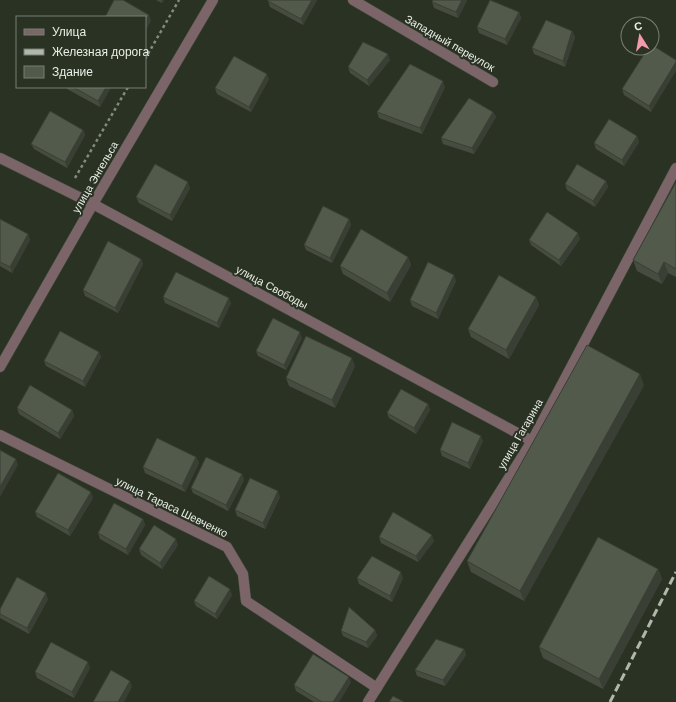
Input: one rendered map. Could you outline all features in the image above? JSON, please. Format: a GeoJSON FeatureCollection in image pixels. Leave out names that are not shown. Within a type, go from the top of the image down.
{"type":"FeatureCollection","features":[{"type":"Feature","properties":{"kind":"street","name":"улица Энгельса"},"geometry":{"type":"LineString","coordinates":[[0,366],[213,0]]}},
{"type":"Feature","properties":{"kind":"street","name":"Западный переулок"},"geometry":{"type":"LineString","coordinates":[[353,0],[493,82]]}},
{"type":"Feature","properties":{"kind":"street","name":"улица Свободы"},"geometry":{"type":"LineString","coordinates":[[0,158],[93,204],[532,441]]}},
{"type":"Feature","properties":{"kind":"street","name":"улица Гагарина"},"geometry":{"type":"LineString","coordinates":[[368,702],[532,441],[676,168]]}},
{"type":"Feature","properties":{"kind":"street","name":"улица Тараса Шевченко"},"geometry":{"type":"LineString","coordinates":[[0,435],[227,547],[243,574],[246,601],[377,688]]}},
{"type":"Feature","properties":{"kind":"path"},"geometry":{"type":"LineString","coordinates":[[146,57],[179,0]]}},
{"type":"Feature","properties":{"kind":"path"},"geometry":{"type":"LineString","coordinates":[[75,179],[127,88]]}},
{"type":"Feature","properties":{"kind":"building"},"geometry":{"type":"Polygon","coordinates":[[[114,0],[123,0],[149,15],[146,20],[146,16],[106,16],[114,0]]]}},
{"type":"Feature","properties":{"kind":"building"},"geometry":{"type":"Polygon","coordinates":[[[268,0],[312,0],[301,19],[268,0]]]}},
{"type":"Feature","properties":{"kind":"building"},"geometry":{"type":"Polygon","coordinates":[[[433,0],[462,0],[456,12],[432,2],[433,0]]]}},
{"type":"Feature","properties":{"kind":"building"},"geometry":{"type":"Polygon","coordinates":[[[490,0],[519,12],[505,39],[477,27],[490,0]]]}},
{"type":"Feature","properties":{"kind":"building"},"geometry":{"type":"Polygon","coordinates":[[[546,20],[572,31],[563,61],[532,48],[546,20]]]}},
{"type":"Feature","properties":{"kind":"building"},"geometry":{"type":"Polygon","coordinates":[[[363,42],[388,54],[367,80],[348,67],[363,42]]]}},
{"type":"Feature","properties":{"kind":"building"},"geometry":{"type":"Polygon","coordinates":[[[660,50],[676,60],[649,106],[622,89],[643,56],[660,56],[660,50]]]}},
{"type":"Feature","properties":{"kind":"building"},"geometry":{"type":"Polygon","coordinates":[[[234,56],[267,74],[249,107],[215,88],[234,56]]]}},
{"type":"Feature","properties":{"kind":"building"},"geometry":{"type":"Polygon","coordinates":[[[410,64],[443,81],[420,128],[377,112],[410,64]]]}},
{"type":"Feature","properties":{"kind":"building"},"geometry":{"type":"Polygon","coordinates":[[[75,88],[105,88],[98,101],[75,88]]]}},
{"type":"Feature","properties":{"kind":"building"},"geometry":{"type":"Polygon","coordinates":[[[469,98],[493,112],[472,148],[441,138],[469,98]]]}},
{"type":"Feature","properties":{"kind":"building"},"geometry":{"type":"Polygon","coordinates":[[[50,111],[83,130],[65,162],[31,144],[50,111]]]}},
{"type":"Feature","properties":{"kind":"building"},"geometry":{"type":"Polygon","coordinates":[[[609,119],[637,136],[622,160],[594,143],[609,119]]]}},
{"type":"Feature","properties":{"kind":"building"},"geometry":{"type":"Polygon","coordinates":[[[155,164],[188,182],[170,215],[136,197],[155,164]]]}},
{"type":"Feature","properties":{"kind":"building"},"geometry":{"type":"Polygon","coordinates":[[[577,164],[606,181],[593,201],[565,184],[577,164]]]}},
{"type":"Feature","properties":{"kind":"building"},"geometry":{"type":"Polygon","coordinates":[[[676,182],[676,269],[664,262],[658,274],[633,260],[676,182]]]}},
{"type":"Feature","properties":{"kind":"building"},"geometry":{"type":"Polygon","coordinates":[[[323,206],[349,219],[330,258],[304,245],[323,206]]]}},
{"type":"Feature","properties":{"kind":"building"},"geometry":{"type":"Polygon","coordinates":[[[547,212],[578,233],[559,260],[529,240],[547,212]]]}},
{"type":"Feature","properties":{"kind":"building"},"geometry":{"type":"Polygon","coordinates":[[[0,219],[28,234],[10,267],[0,262],[0,219]]]}},
{"type":"Feature","properties":{"kind":"building"},"geometry":{"type":"Polygon","coordinates":[[[361,229],[408,257],[387,293],[340,266],[361,229]]]}},
{"type":"Feature","properties":{"kind":"building"},"geometry":{"type":"Polygon","coordinates":[[[108,241],[141,259],[115,308],[83,290],[108,241]]]}},
{"type":"Feature","properties":{"kind":"building"},"geometry":{"type":"Polygon","coordinates":[[[428,262],[454,275],[436,313],[410,300],[428,262]]]}},
{"type":"Feature","properties":{"kind":"building"},"geometry":{"type":"Polygon","coordinates":[[[176,272],[229,298],[217,323],[163,297],[176,272]]]}},
{"type":"Feature","properties":{"kind":"building"},"geometry":{"type":"Polygon","coordinates":[[[499,275],[536,297],[506,350],[468,329],[499,275]]]}},
{"type":"Feature","properties":{"kind":"building"},"geometry":{"type":"Polygon","coordinates":[[[273,318],[300,332],[284,365],[256,351],[273,318]]]}},
{"type":"Feature","properties":{"kind":"building"},"geometry":{"type":"Polygon","coordinates":[[[60,331],[99,352],[83,381],[44,361],[60,331]]]}},
{"type":"Feature","properties":{"kind":"building"},"geometry":{"type":"Polygon","coordinates":[[[306,336],[352,358],[332,400],[286,378],[306,336]]]}},
{"type":"Feature","properties":{"kind":"building"},"geometry":{"type":"Polygon","coordinates":[[[587,345],[640,374],[520,591],[467,561],[587,345]]]}},
{"type":"Feature","properties":{"kind":"building"},"geometry":{"type":"Polygon","coordinates":[[[30,385],[72,410],[58,433],[17,408],[30,385]]]}},
{"type":"Feature","properties":{"kind":"building"},"geometry":{"type":"Polygon","coordinates":[[[401,389],[428,404],[414,428],[387,413],[401,389]]]}},
{"type":"Feature","properties":{"kind":"building"},"geometry":{"type":"Polygon","coordinates":[[[452,422],[481,436],[468,463],[440,450],[452,422]]]}},
{"type":"Feature","properties":{"kind":"building"},"geometry":{"type":"Polygon","coordinates":[[[157,438],[196,457],[182,486],[143,467],[157,438]]]}},
{"type":"Feature","properties":{"kind":"building"},"geometry":{"type":"Polygon","coordinates":[[[0,450],[16,459],[0,487],[0,450]]]}},
{"type":"Feature","properties":{"kind":"building"},"geometry":{"type":"Polygon","coordinates":[[[206,457],[242,474],[226,505],[191,488],[206,457]]]}},
{"type":"Feature","properties":{"kind":"building"},"geometry":{"type":"Polygon","coordinates":[[[58,473],[91,492],[68,530],[35,512],[58,473]]]}},
{"type":"Feature","properties":{"kind":"building"},"geometry":{"type":"Polygon","coordinates":[[[250,478],[278,491],[263,523],[235,510],[250,478]]]}},
{"type":"Feature","properties":{"kind":"building"},"geometry":{"type":"Polygon","coordinates":[[[114,503],[143,519],[126,549],[98,533],[114,503]]]}},
{"type":"Feature","properties":{"kind":"building"},"geometry":{"type":"Polygon","coordinates":[[[393,512],[432,535],[416,556],[379,537],[393,512]]]}},
{"type":"Feature","properties":{"kind":"building"},"geometry":{"type":"Polygon","coordinates":[[[154,525],[176,539],[160,563],[139,549],[154,525]]]}},
{"type":"Feature","properties":{"kind":"building"},"geometry":{"type":"Polygon","coordinates":[[[598,537],[658,569],[599,679],[539,647],[598,537]]]}},
{"type":"Feature","properties":{"kind":"building"},"geometry":{"type":"Polygon","coordinates":[[[372,556],[401,572],[390,596],[357,578],[372,556]]]}},
{"type":"Feature","properties":{"kind":"building"},"geometry":{"type":"Polygon","coordinates":[[[209,576],[230,589],[215,614],[194,601],[209,576]]]}},
{"type":"Feature","properties":{"kind":"building"},"geometry":{"type":"Polygon","coordinates":[[[17,577],[46,593],[27,628],[0,614],[0,609],[17,577]]]}},
{"type":"Feature","properties":{"kind":"building"},"geometry":{"type":"Polygon","coordinates":[[[349,607],[375,630],[366,642],[341,631],[349,607]]]}},
{"type":"Feature","properties":{"kind":"building"},"geometry":{"type":"Polygon","coordinates":[[[436,639],[464,649],[443,680],[415,670],[436,639]]]}},
{"type":"Feature","properties":{"kind":"building"},"geometry":{"type":"Polygon","coordinates":[[[51,642],[88,662],[72,692],[35,672],[51,642]]]}},
{"type":"Feature","properties":{"kind":"building"},"geometry":{"type":"Polygon","coordinates":[[[313,654],[349,677],[333,702],[322,702],[294,685],[313,654]]]}},
{"type":"Feature","properties":{"kind":"building"},"geometry":{"type":"Polygon","coordinates":[[[111,670],[130,681],[118,702],[93,702],[111,670]]]}},
{"type":"Feature","properties":{"kind":"building"},"geometry":{"type":"Polygon","coordinates":[[[393,696],[404,702],[389,702],[393,696]]]}},
{"type":"Feature","properties":{"kind":"railway"},"geometry":{"type":"LineString","coordinates":[[610,702],[676,572]]}}]}
